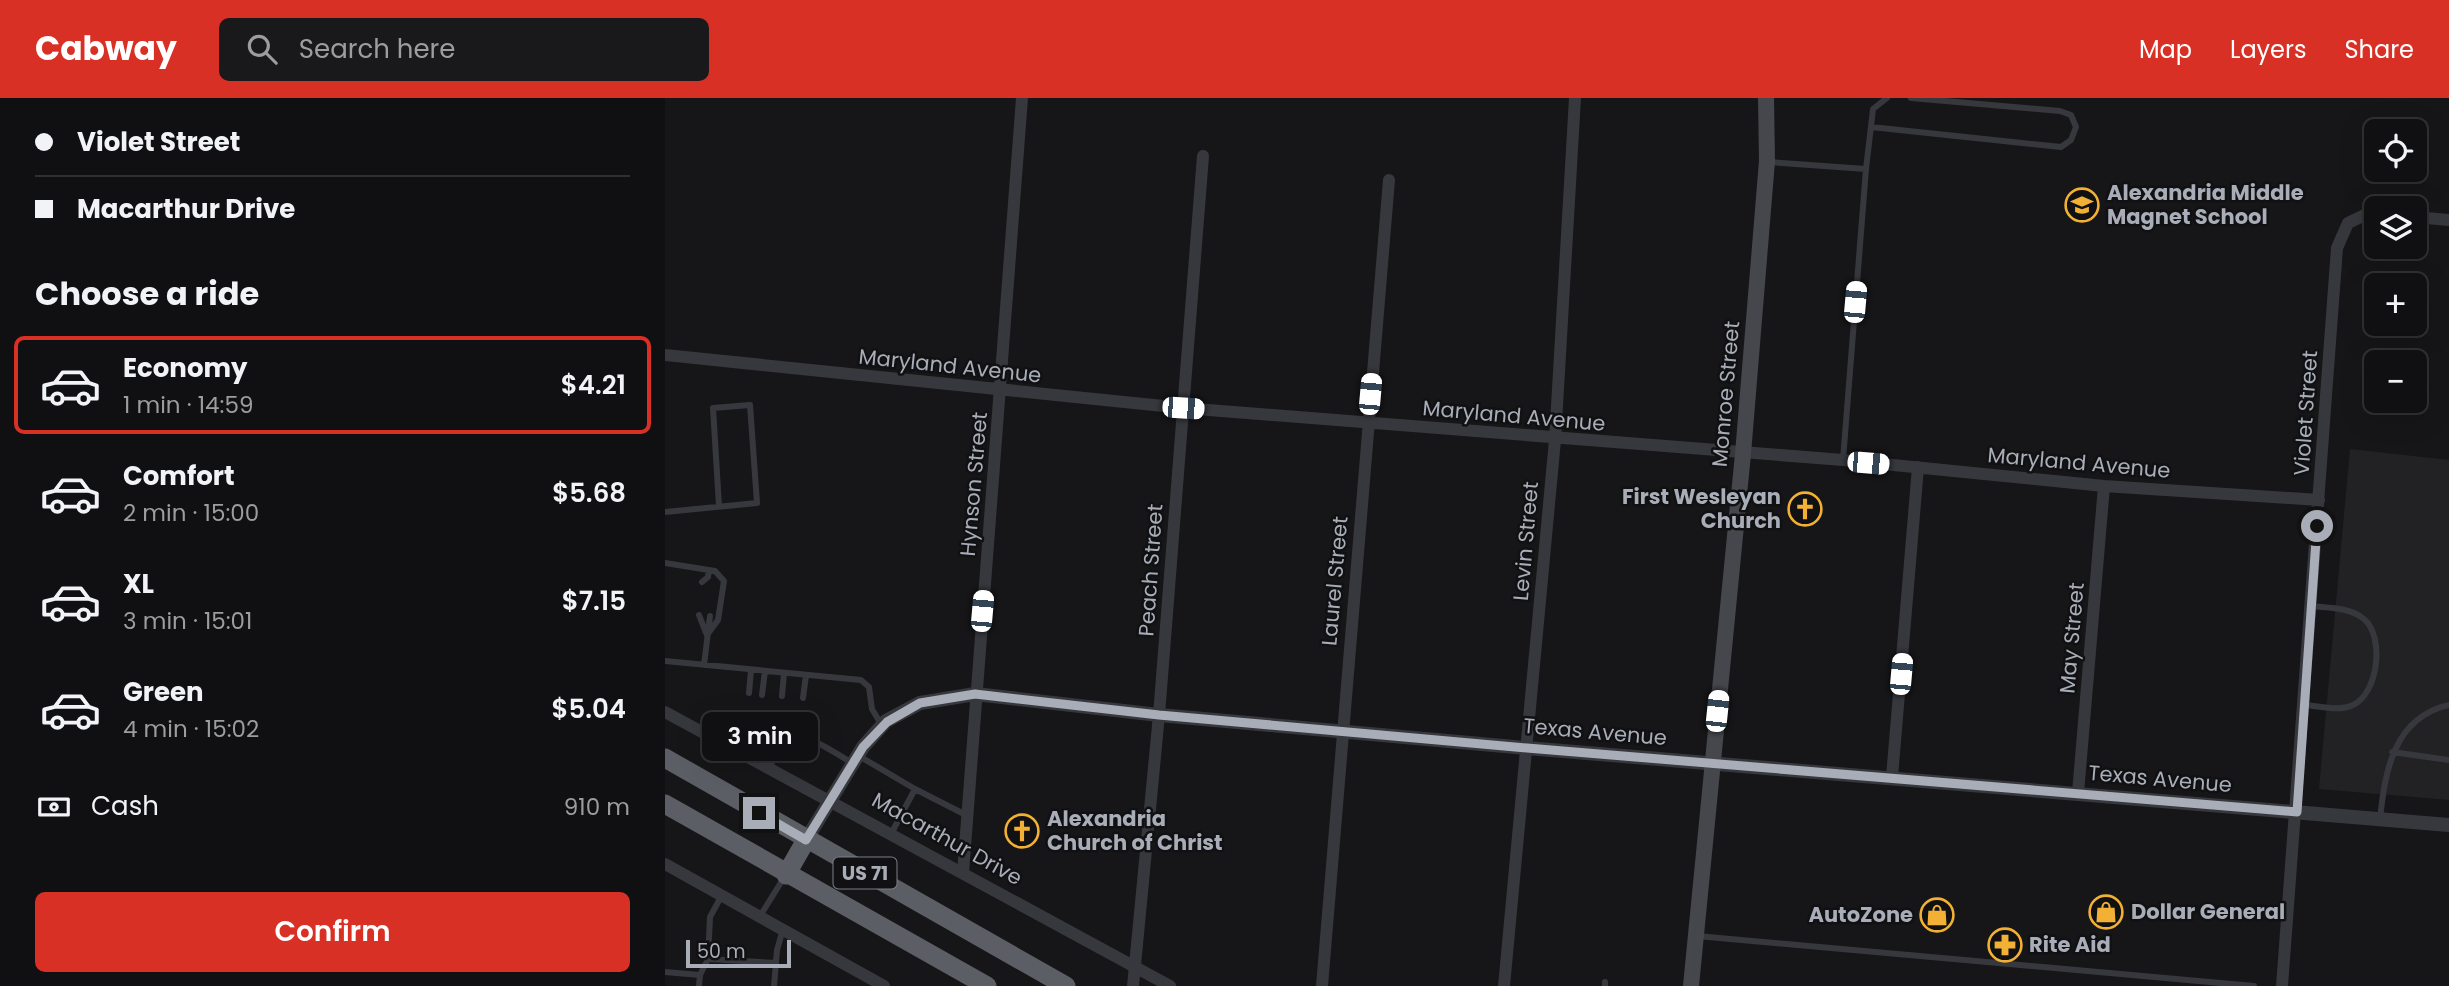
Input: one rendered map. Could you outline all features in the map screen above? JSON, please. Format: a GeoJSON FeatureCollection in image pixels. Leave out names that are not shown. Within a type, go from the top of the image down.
{"type":"FeatureCollection","features":[{"type":"Feature","properties":{"kind":"highway","name":"US 71"},"geometry":{"type":"LineString","coordinates":[[665,758],[1066,986]]}},
{"type":"Feature","properties":{"kind":"highway","name":"US 71"},"geometry":{"type":"LineString","coordinates":[[665,804],[786,875],[987,986]]}},
{"type":"Feature","properties":{"kind":"highway"},"geometry":{"type":"LineString","coordinates":[[786,875],[806,840]]}},
{"type":"Feature","properties":{"kind":"main road","name":"Monroe Street"},"geometry":{"type":"LineString","coordinates":[[1691,986],[1743,454],[1767,162],[1766,98]]}},
{"type":"Feature","properties":{"kind":"street","name":"Hynson Street"},"geometry":{"type":"LineString","coordinates":[[963,873],[975,694],[1002,391],[1022,98]]}},
{"type":"Feature","properties":{"kind":"street","name":"Levin Street"},"geometry":{"type":"LineString","coordinates":[[1504,986],[1555,440],[1575,98]]}},
{"type":"Feature","properties":{"kind":"street","name":"Peach Street"},"geometry":{"type":"LineString","coordinates":[[1133,986],[1159,715],[1203,156]]}},
{"type":"Feature","properties":{"kind":"street","name":"Laurel Street"},"geometry":{"type":"LineString","coordinates":[[1322,986],[1341,730],[1389,180]]}},
{"type":"Feature","properties":{"kind":"street","name":"Violet Street"},"geometry":{"type":"LineString","coordinates":[[2282,986],[2337,248],[2348,223],[2364,215]]}},
{"type":"Feature","properties":{"kind":"street"},"geometry":{"type":"LineString","coordinates":[[2427,218],[2449,219]]}},
{"type":"Feature","properties":{"kind":"street","name":"Maryland Avenue"},"geometry":{"type":"LineString","coordinates":[[665,355],[1183,408],[1368,421],[1555,440],[1843,460],[2104,486],[2319,500]]}},
{"type":"Feature","properties":{"kind":"street"},"geometry":{"type":"LineString","coordinates":[[1892,777],[1918,467]]}},
{"type":"Feature","properties":{"kind":"street","name":"May Street"},"geometry":{"type":"LineString","coordinates":[[2078,793],[2104,486]]}},
{"type":"Feature","properties":{"kind":"street","name":"Texas Avenue"},"geometry":{"type":"LineString","coordinates":[[806,840],[855,759],[882,726],[900,712],[920,703],[975,694],[1159,715],[1527,748],[2449,825]]}},
{"type":"Feature","properties":{"kind":"street","name":"Macarthur Drive"},"geometry":{"type":"LineString","coordinates":[[665,712],[1136,970],[1170,986]]}},
{"type":"Feature","properties":{"kind":"street"},"geometry":{"type":"LineString","coordinates":[[665,864],[884,986]]}},
{"type":"Feature","properties":{"kind":"lane"},"geometry":{"type":"LineString","coordinates":[[1843,460],[1873,110],[1887,98]]}},
{"type":"Feature","properties":{"kind":"lane"},"geometry":{"type":"LineString","coordinates":[[1871,127],[2061,147],[2071,140],[2076,127],[2071,115],[2060,111],[1911,98]]}},
{"type":"Feature","properties":{"kind":"lane"},"geometry":{"type":"LineString","coordinates":[[1767,162],[1866,169]]}},
{"type":"Feature","properties":{"kind":"lane"},"geometry":{"type":"LineString","coordinates":[[665,512],[757,503],[750,405],[713,408],[719,506]]}},
{"type":"Feature","properties":{"kind":"lane"},"geometry":{"type":"LineString","coordinates":[[665,563],[709,574],[720,574],[724,581],[718,620],[707,635]]}},
{"type":"Feature","properties":{"kind":"lane"},"geometry":{"type":"LineString","coordinates":[[702,582],[709,574]]}},
{"type":"Feature","properties":{"kind":"lane"},"geometry":{"type":"LineString","coordinates":[[709,574],[713,584]]}},
{"type":"Feature","properties":{"kind":"lane"},"geometry":{"type":"LineString","coordinates":[[2305,705],[2339,708],[2359,702],[2372,684],[2376,640],[2365,620],[2351,612],[2312,606]]}},
{"type":"Feature","properties":{"kind":"lane"},"geometry":{"type":"LineString","coordinates":[[699,615],[707,635]]}},
{"type":"Feature","properties":{"kind":"lane"},"geometry":{"type":"LineString","coordinates":[[703,665],[710,616]]}},
{"type":"Feature","properties":{"kind":"lane"},"geometry":{"type":"LineString","coordinates":[[665,661],[861,680],[869,687],[872,709],[882,726]]}},
{"type":"Feature","properties":{"kind":"lane"},"geometry":{"type":"LineString","coordinates":[[749,693],[751,670]]}},
{"type":"Feature","properties":{"kind":"lane"},"geometry":{"type":"LineString","coordinates":[[762,695],[765,671]]}},
{"type":"Feature","properties":{"kind":"lane"},"geometry":{"type":"LineString","coordinates":[[782,696],[784,673]]}},
{"type":"Feature","properties":{"kind":"lane"},"geometry":{"type":"LineString","coordinates":[[803,698],[806,675]]}},
{"type":"Feature","properties":{"kind":"lane"},"geometry":{"type":"LineString","coordinates":[[2380,819],[2386,772],[2392,752],[2415,724],[2449,705]]}},
{"type":"Feature","properties":{"kind":"lane"},"geometry":{"type":"LineString","coordinates":[[733,750],[750,719],[748,710]]}},
{"type":"Feature","properties":{"kind":"lane"},"geometry":{"type":"LineString","coordinates":[[760,721],[761,711]]}},
{"type":"Feature","properties":{"kind":"lane"},"geometry":{"type":"LineString","coordinates":[[780,724],[781,713]]}},
{"type":"Feature","properties":{"kind":"lane"},"geometry":{"type":"LineString","coordinates":[[800,733],[802,716]]}},
{"type":"Feature","properties":{"kind":"lane"},"geometry":{"type":"LineString","coordinates":[[750,719],[780,724],[967,815]]}},
{"type":"Feature","properties":{"kind":"lane"},"geometry":{"type":"LineString","coordinates":[[768,769],[790,729]]}},
{"type":"Feature","properties":{"kind":"lane"},"geometry":{"type":"LineString","coordinates":[[2392,752],[2449,760]]}},
{"type":"Feature","properties":{"kind":"lane"},"geometry":{"type":"LineString","coordinates":[[891,834],[915,789]]}},
{"type":"Feature","properties":{"kind":"lane"},"geometry":{"type":"LineString","coordinates":[[760,916],[786,875]]}},
{"type":"Feature","properties":{"kind":"lane"},"geometry":{"type":"LineString","coordinates":[[699,986],[700,975],[708,959],[710,917],[722,895]]}},
{"type":"Feature","properties":{"kind":"lane"},"geometry":{"type":"LineString","coordinates":[[774,986],[783,929]]}},
{"type":"Feature","properties":{"kind":"lane"},"geometry":{"type":"LineString","coordinates":[[1695,936],[2255,986]]}},
{"type":"Feature","properties":{"kind":"lane"},"geometry":{"type":"LineString","coordinates":[[708,959],[776,963]]}},
{"type":"Feature","properties":{"kind":"lane"},"geometry":{"type":"LineString","coordinates":[[665,972],[700,975]]}},
{"type":"Feature","properties":{"kind":"shaded area"},"geometry":{"type":"Polygon","coordinates":[[[2350,449],[2449,460],[2449,800],[2319,789],[2350,449]]]}},
{"type":"Feature","properties":{"kind":"place","name":"Alexandria Middle Magnet School"},"geometry":{"type":"Point","coordinates":[2082,205]}},
{"type":"Feature","properties":{"kind":"place","name":"First Wesleyan Church"},"geometry":{"type":"Point","coordinates":[1805,509]}},
{"type":"Feature","properties":{"kind":"place","name":"Alexandria Church of Christ"},"geometry":{"type":"Point","coordinates":[1022,831]}},
{"type":"Feature","properties":{"kind":"place","name":"Dollar General"},"geometry":{"type":"Point","coordinates":[2106,912]}},
{"type":"Feature","properties":{"kind":"place","name":"AutoZone"},"geometry":{"type":"Point","coordinates":[1937,915]}},
{"type":"Feature","properties":{"kind":"place","name":"Rite Aid"},"geometry":{"type":"Point","coordinates":[2005,945]}},
{"type":"Feature","properties":{"kind":"route"},"geometry":{"type":"LineString","coordinates":[[759,813],[806,840],[873,733],[900,712],[920,703],[975,694],[1159,715],[1527,748],[2297,812],[2317,526]]}}]}
